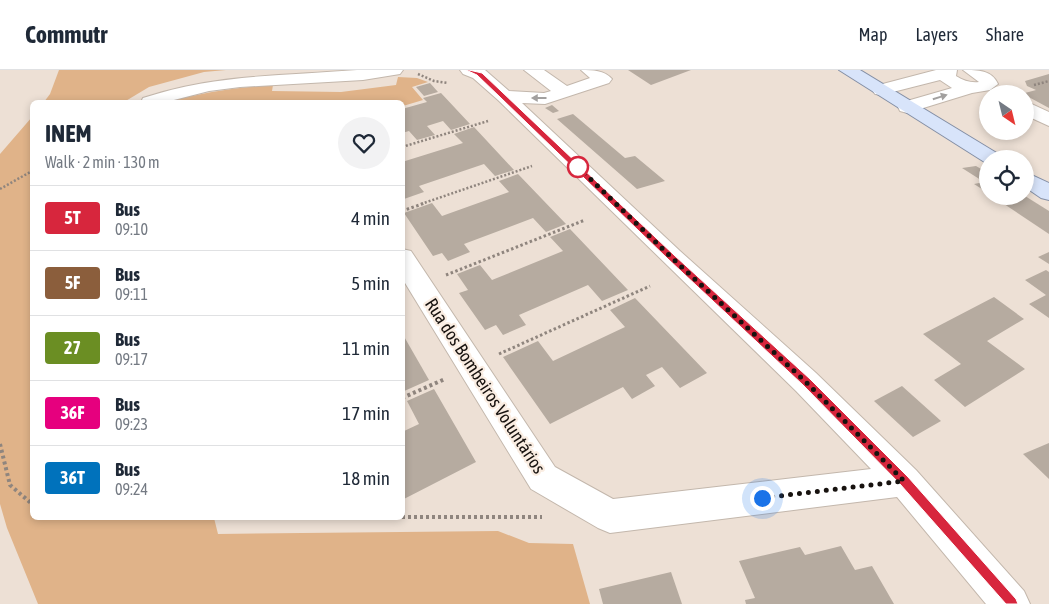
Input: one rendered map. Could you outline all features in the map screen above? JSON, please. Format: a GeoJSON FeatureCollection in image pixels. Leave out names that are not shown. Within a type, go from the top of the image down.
{"type":"FeatureCollection","features":[{"type":"Feature","properties":{"kind":"main road"},"geometry":{"type":"LineString","coordinates":[[848,70],[979,151]]}},
{"type":"Feature","properties":{"kind":"main road"},"geometry":{"type":"LineString","coordinates":[[1034,184],[1049,193]]}},
{"type":"Feature","properties":{"kind":"street"},"geometry":{"type":"LineString","coordinates":[[156,100],[207,82],[266,76],[394,70]]}},
{"type":"Feature","properties":{"kind":"street"},"geometry":{"type":"LineString","coordinates":[[533,70],[564,92]]}},
{"type":"Feature","properties":{"kind":"street"},"geometry":{"type":"LineString","coordinates":[[504,96],[545,99],[603,79],[590,70]]}},
{"type":"Feature","properties":{"kind":"street"},"geometry":{"type":"LineString","coordinates":[[880,90],[947,71],[953,82],[985,80]]}},
{"type":"Feature","properties":{"kind":"street"},"geometry":{"type":"LineString","coordinates":[[471,74],[504,96],[671,257],[806,382],[904,481],[1011,604]]}},
{"type":"Feature","properties":{"kind":"street"},"geometry":{"type":"LineString","coordinates":[[907,107],[985,80]]}},
{"type":"Feature","properties":{"kind":"street"},"geometry":{"type":"LineString","coordinates":[[1034,112],[1049,120]]}},
{"type":"Feature","properties":{"kind":"street","name":"Rua dos Bombeiros Voluntários"},"geometry":{"type":"LineString","coordinates":[[405,263],[543,478],[610,516],[904,481]]}},
{"type":"Feature","properties":{"kind":"path"},"geometry":{"type":"LineString","coordinates":[[415,73],[434,81],[448,83],[471,74]]}},
{"type":"Feature","properties":{"kind":"path"},"geometry":{"type":"LineString","coordinates":[[1034,86],[1049,81]]}},
{"type":"Feature","properties":{"kind":"path"},"geometry":{"type":"LineString","coordinates":[[405,146],[488,121]]}},
{"type":"Feature","properties":{"kind":"path"},"geometry":{"type":"LineString","coordinates":[[405,210],[532,166]]}},
{"type":"Feature","properties":{"kind":"path"},"geometry":{"type":"LineString","coordinates":[[0,189],[30,172]]}},
{"type":"Feature","properties":{"kind":"path"},"geometry":{"type":"LineString","coordinates":[[446,275],[585,220]]}},
{"type":"Feature","properties":{"kind":"path"},"geometry":{"type":"LineString","coordinates":[[501,353],[650,286]]}},
{"type":"Feature","properties":{"kind":"path"},"geometry":{"type":"LineString","coordinates":[[405,397],[432,385]]}},
{"type":"Feature","properties":{"kind":"path"},"geometry":{"type":"LineString","coordinates":[[0,444],[10,484],[30,502]]}},
{"type":"Feature","properties":{"kind":"path"},"geometry":{"type":"LineString","coordinates":[[405,517],[551,516]]}},
{"type":"Feature","properties":{"kind":"shaded area"},"geometry":{"type":"Polygon","coordinates":[[[59,70],[226,70],[204,72],[149,87],[127,100],[46,100],[50,94],[59,70]]]}},
{"type":"Feature","properties":{"kind":"shaded area"},"geometry":{"type":"Polygon","coordinates":[[[398,77],[417,78],[428,82],[412,87],[423,100],[405,105],[405,100],[175,100],[219,91],[273,85],[272,91],[341,92],[396,85],[398,77]]]}},
{"type":"Feature","properties":{"kind":"shaded area"},"geometry":{"type":"Polygon","coordinates":[[[30,119],[30,520],[214,520],[218,534],[498,531],[529,543],[573,544],[590,604],[38,604],[7,528],[0,504],[0,154],[30,119]]]}},
{"type":"Feature","properties":{"kind":"building"},"geometry":{"type":"Polygon","coordinates":[[[628,70],[691,70],[651,85],[628,70]]]}},
{"type":"Feature","properties":{"kind":"building"},"geometry":{"type":"Polygon","coordinates":[[[1049,74],[1049,108],[1034,100],[1034,91],[1036,90],[1034,89],[1034,85],[1027,85],[1025,81],[1049,74]]]}},
{"type":"Feature","properties":{"kind":"building"},"geometry":{"type":"Polygon","coordinates":[[[430,83],[438,92],[424,96],[416,87],[430,83]]]}},
{"type":"Feature","properties":{"kind":"building"},"geometry":{"type":"Polygon","coordinates":[[[441,93],[470,124],[451,130],[443,121],[427,126],[435,135],[417,140],[409,131],[405,132],[405,108],[427,102],[423,98],[441,93]]]}},
{"type":"Feature","properties":{"kind":"building"},"geometry":{"type":"Polygon","coordinates":[[[552,105],[559,111],[553,113],[545,108],[552,105]]]}},
{"type":"Feature","properties":{"kind":"building"},"geometry":{"type":"Polygon","coordinates":[[[573,114],[625,158],[635,156],[665,181],[637,189],[557,119],[573,114]]]}},
{"type":"Feature","properties":{"kind":"building"},"geometry":{"type":"Polygon","coordinates":[[[474,127],[514,170],[495,176],[484,164],[419,186],[424,192],[405,199],[405,161],[463,143],[454,134],[474,127]]]}},
{"type":"Feature","properties":{"kind":"building"},"geometry":{"type":"Polygon","coordinates":[[[976,166],[979,168],[979,179],[962,168],[976,166]]]}},
{"type":"Feature","properties":{"kind":"building"},"geometry":{"type":"Polygon","coordinates":[[[518,174],[566,224],[546,232],[533,218],[464,244],[470,252],[448,261],[442,253],[433,256],[405,213],[432,203],[442,216],[509,192],[499,181],[518,174]]]}},
{"type":"Feature","properties":{"kind":"building"},"geometry":{"type":"Polygon","coordinates":[[[1034,202],[1049,211],[1049,234],[1006,205],[1034,205],[1034,202]]]}},
{"type":"Feature","properties":{"kind":"building"},"geometry":{"type":"Polygon","coordinates":[[[570,229],[628,290],[602,301],[588,285],[519,315],[526,325],[503,335],[496,325],[485,330],[459,293],[468,290],[457,274],[480,265],[492,280],[563,251],[550,237],[570,229]]]}},
{"type":"Feature","properties":{"kind":"building"},"geometry":{"type":"Polygon","coordinates":[[[1049,252],[1049,264],[1038,257],[1049,252]]]}},
{"type":"Feature","properties":{"kind":"building"},"geometry":{"type":"Polygon","coordinates":[[[1046,270],[1049,272],[1049,318],[1029,304],[1046,295],[1025,280],[1046,270]]]}},
{"type":"Feature","properties":{"kind":"building"},"geometry":{"type":"Polygon","coordinates":[[[994,297],[1024,319],[987,341],[1025,369],[965,407],[934,380],[961,364],[923,334],[994,297]]]}},
{"type":"Feature","properties":{"kind":"building"},"geometry":{"type":"Polygon","coordinates":[[[635,298],[707,373],[680,388],[662,367],[646,375],[655,386],[632,399],[623,387],[550,424],[503,357],[538,341],[553,361],[625,327],[610,310],[635,298]]]}},
{"type":"Feature","properties":{"kind":"building"},"geometry":{"type":"Polygon","coordinates":[[[405,338],[429,380],[405,391],[405,338]]]}},
{"type":"Feature","properties":{"kind":"building"},"geometry":{"type":"Polygon","coordinates":[[[902,386],[941,421],[913,437],[874,401],[902,386]]]}},
{"type":"Feature","properties":{"kind":"building"},"geometry":{"type":"Polygon","coordinates":[[[434,389],[476,462],[405,498],[405,431],[419,424],[407,401],[434,389]]]}},
{"type":"Feature","properties":{"kind":"building"},"geometry":{"type":"Polygon","coordinates":[[[1049,443],[1049,479],[1023,454],[1049,443]]]}},
{"type":"Feature","properties":{"kind":"building"},"geometry":{"type":"Polygon","coordinates":[[[841,546],[855,570],[872,566],[894,604],[746,604],[745,600],[755,598],[739,561],[800,547],[805,555],[841,546]]]}},
{"type":"Feature","properties":{"kind":"building"},"geometry":{"type":"Polygon","coordinates":[[[671,572],[682,604],[603,604],[599,589],[671,572]]]}},
{"type":"Feature","properties":{"kind":"bus line","name":"5T"},"geometry":{"type":"LineString","coordinates":[[469,70],[479,74],[504,96],[671,257],[806,382],[904,481],[1011,604]]}},
{"type":"Feature","properties":{"kind":"route"},"geometry":{"type":"LineString","coordinates":[[578,167],[671,257],[806,382],[904,481],[762,498]]}}]}
